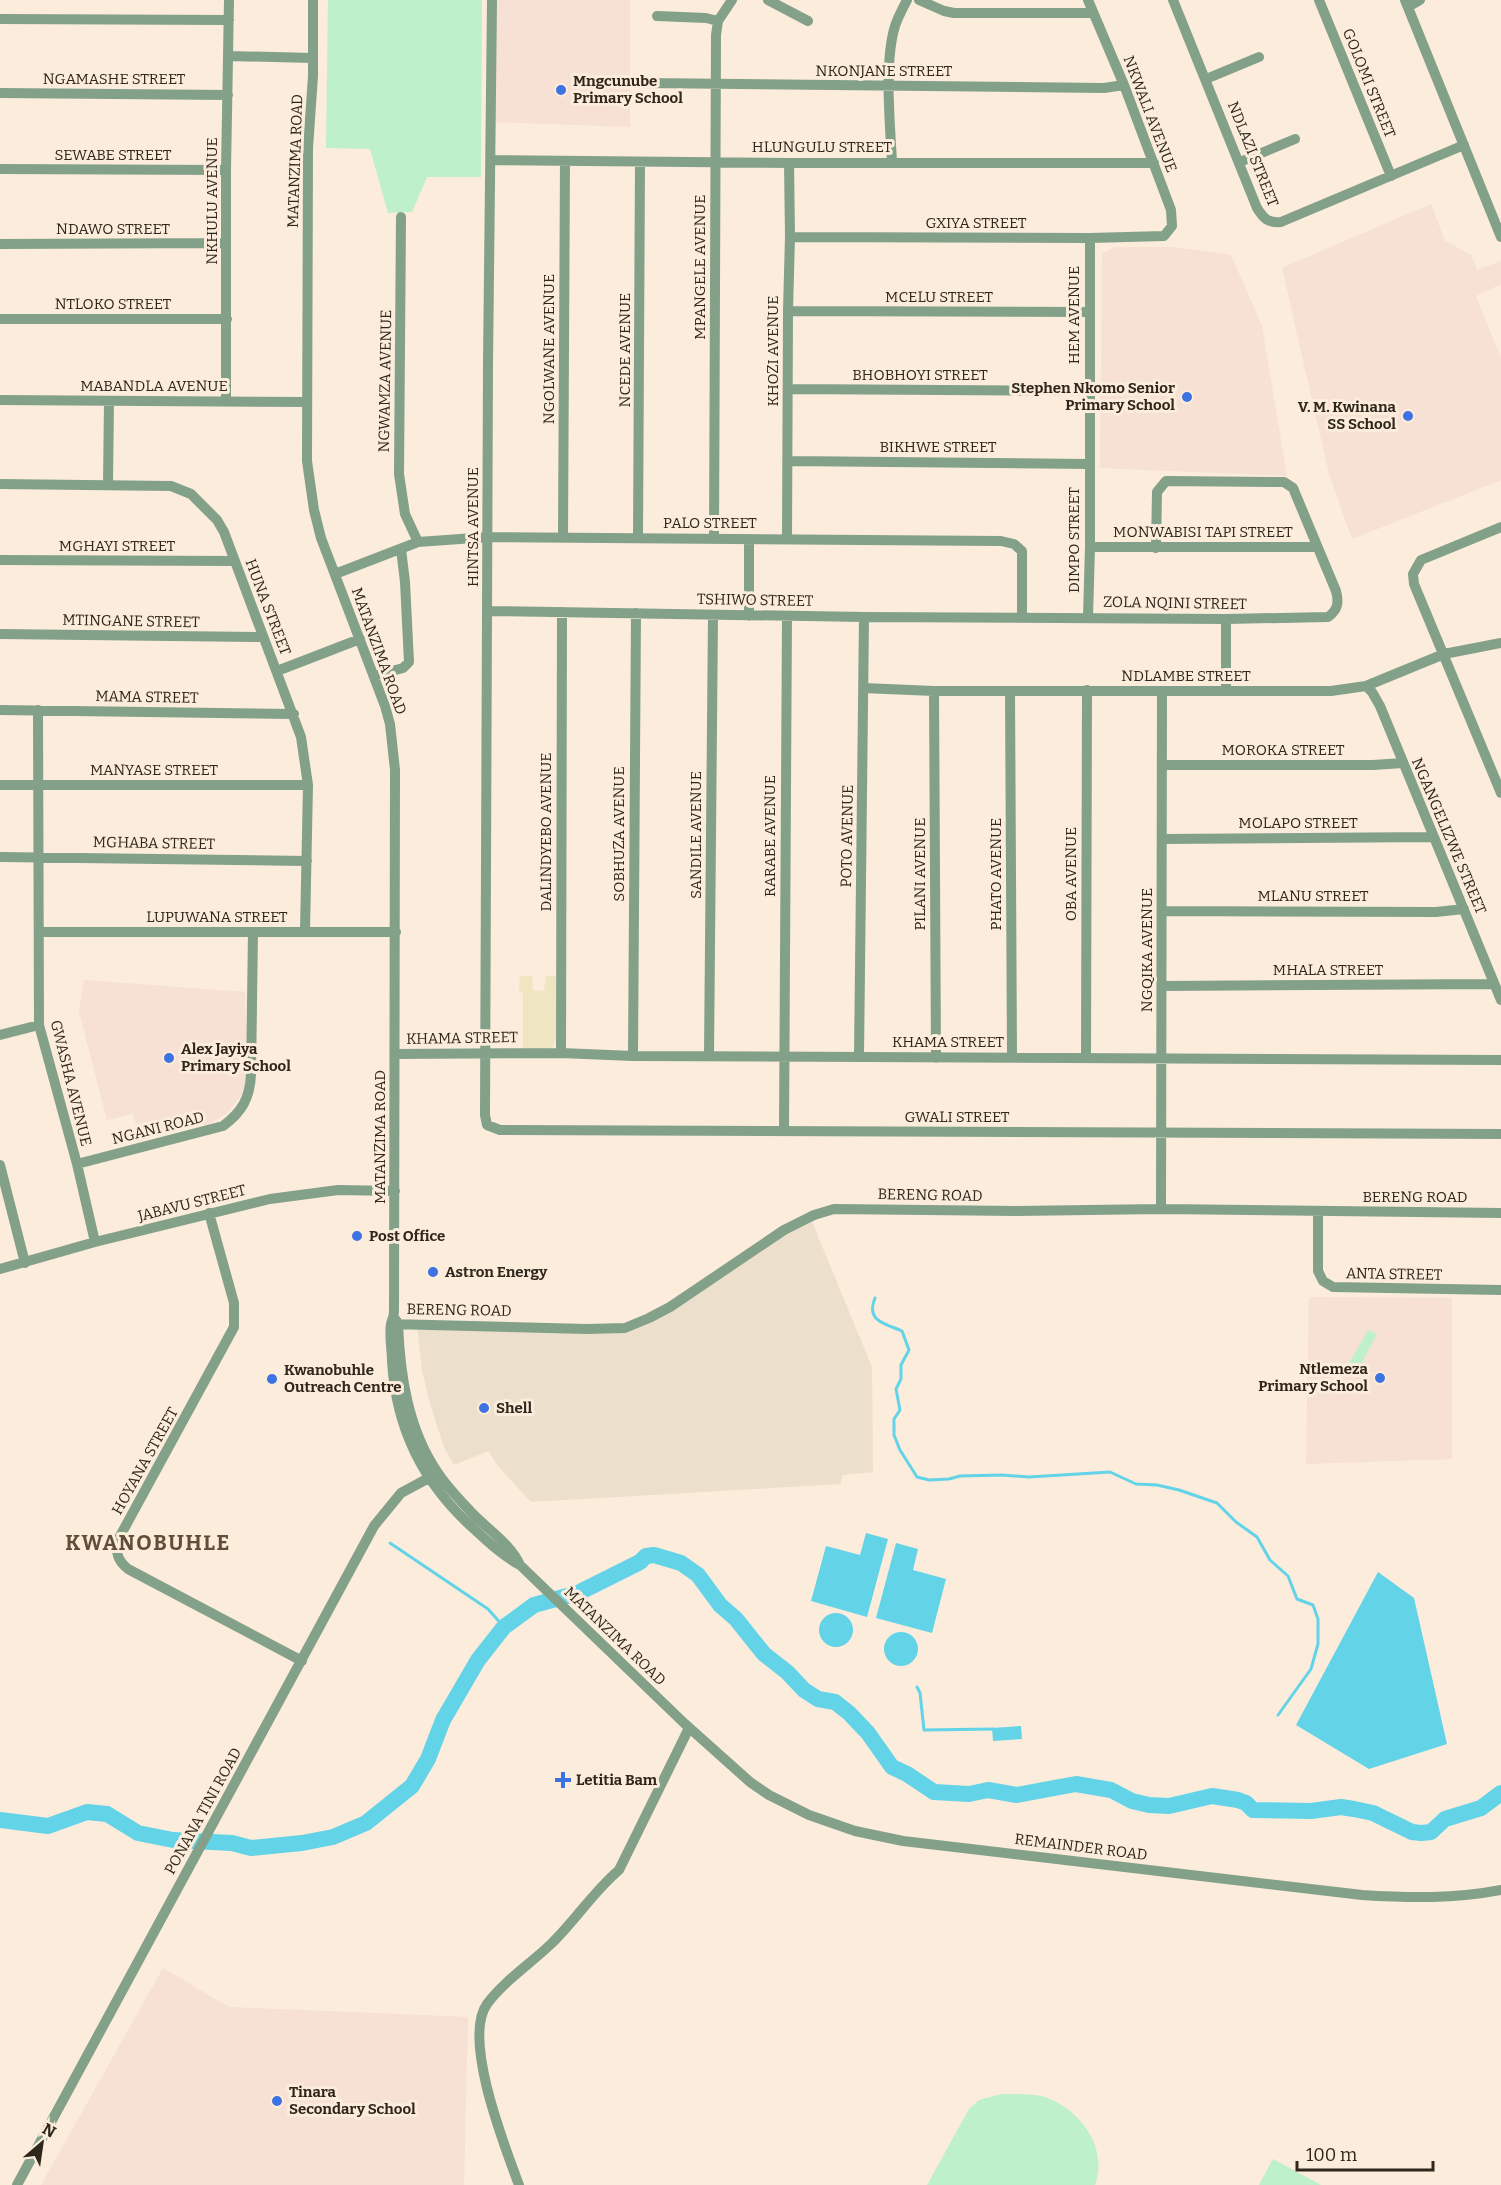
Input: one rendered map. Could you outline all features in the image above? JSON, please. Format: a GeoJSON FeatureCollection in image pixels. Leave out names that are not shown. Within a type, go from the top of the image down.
{"type":"FeatureCollection","features":[{"type":"Feature","properties":{"kind":"street","name":"NKHULU AVENUE"},"geometry":{"type":"LineString","coordinates":[[226,402],[229,0]]}},
{"type":"Feature","properties":{"kind":"street","name":"MATANZIMA ROAD"},"geometry":{"type":"LineString","coordinates":[[313,0],[313,58],[308,148],[307,448],[312,494],[321,538],[374,676],[387,715],[393,748],[396,932],[394,1385],[398,1408],[415,1453],[468,1524],[510,1560],[520,1565],[689,1728]]}},
{"type":"Feature","properties":{"kind":"street","name":"HINTSA AVENUE"},"geometry":{"type":"LineString","coordinates":[[485,1053],[492,0]]}},
{"type":"Feature","properties":{"kind":"street","name":"MPANGELE AVENUE"},"geometry":{"type":"LineString","coordinates":[[714,539],[716,35],[718,21],[732,0]]}},
{"type":"Feature","properties":{"kind":"street"},"geometry":{"type":"LineString","coordinates":[[768,0],[808,21]]}},
{"type":"Feature","properties":{"kind":"street"},"geometry":{"type":"LineString","coordinates":[[892,162],[889,86],[893,32],[907,0]]}},
{"type":"Feature","properties":{"kind":"street"},"geometry":{"type":"LineString","coordinates":[[920,0],[954,13],[1093,13]]}},
{"type":"Feature","properties":{"kind":"street","name":"NKWALI AVENUE"},"geometry":{"type":"LineString","coordinates":[[1088,0],[1124,85],[1172,213],[1172,226],[1161,238]]}},
{"type":"Feature","properties":{"kind":"street","name":"NDLAZI STREET"},"geometry":{"type":"LineString","coordinates":[[1173,0],[1257,208],[1265,219],[1281,222],[1464,145]]}},
{"type":"Feature","properties":{"kind":"street","name":"GOLOMI STREET"},"geometry":{"type":"LineString","coordinates":[[1319,0],[1390,176]]}},
{"type":"Feature","properties":{"kind":"street"},"geometry":{"type":"LineString","coordinates":[[1419,0],[1406,3],[1501,237]]}},
{"type":"Feature","properties":{"kind":"street"},"geometry":{"type":"LineString","coordinates":[[657,16],[706,18],[718,21]]}},
{"type":"Feature","properties":{"kind":"street"},"geometry":{"type":"LineString","coordinates":[[0,19],[229,20]]}},
{"type":"Feature","properties":{"kind":"street"},"geometry":{"type":"LineString","coordinates":[[229,56],[313,58]]}},
{"type":"Feature","properties":{"kind":"street"},"geometry":{"type":"LineString","coordinates":[[1206,79],[1259,57]]}},
{"type":"Feature","properties":{"kind":"street","name":"NKONJANE STREET"},"geometry":{"type":"LineString","coordinates":[[643,83],[1104,88],[1124,85]]}},
{"type":"Feature","properties":{"kind":"street","name":"NGAMASHE STREET"},"geometry":{"type":"LineString","coordinates":[[0,93],[228,95]]}},
{"type":"Feature","properties":{"kind":"street"},"geometry":{"type":"LineString","coordinates":[[1240,162],[1295,139]]}},
{"type":"Feature","properties":{"kind":"street","name":"HLUNGULU STREET"},"geometry":{"type":"LineString","coordinates":[[490,160],[1154,163]]}},
{"type":"Feature","properties":{"kind":"street","name":"NGOLWANE AVENUE"},"geometry":{"type":"LineString","coordinates":[[563,537],[566,161]]}},
{"type":"Feature","properties":{"kind":"street","name":"NCEDE AVENUE"},"geometry":{"type":"LineString","coordinates":[[638,538],[640,162]]}},
{"type":"Feature","properties":{"kind":"street","name":"KHOZI AVENUE"},"geometry":{"type":"LineString","coordinates":[[787,538],[789,163]]}},
{"type":"Feature","properties":{"kind":"street","name":"SEWABE STREET"},"geometry":{"type":"LineString","coordinates":[[0,169],[226,170]]}},
{"type":"Feature","properties":{"kind":"street","name":"NGWAMZA AVENUE"},"geometry":{"type":"LineString","coordinates":[[401,218],[399,474],[405,514],[418,542]]}},
{"type":"Feature","properties":{"kind":"street","name":"GXIYA STREET"},"geometry":{"type":"LineString","coordinates":[[790,237],[1161,238]]}},
{"type":"Feature","properties":{"kind":"street","name":"HEM AVENUE"},"geometry":{"type":"LineString","coordinates":[[1089,464],[1090,238]]}},
{"type":"Feature","properties":{"kind":"street","name":"NDAWO STREET"},"geometry":{"type":"LineString","coordinates":[[0,244],[226,243]]}},
{"type":"Feature","properties":{"kind":"street","name":"MCELU STREET"},"geometry":{"type":"LineString","coordinates":[[788,311],[1089,312]]}},
{"type":"Feature","properties":{"kind":"street","name":"NTLOKO STREET"},"geometry":{"type":"LineString","coordinates":[[0,319],[227,319]]}},
{"type":"Feature","properties":{"kind":"street","name":"BHOBHOYI STREET"},"geometry":{"type":"LineString","coordinates":[[788,389],[1089,391]]}},
{"type":"Feature","properties":{"kind":"street","name":"MABANDLA AVENUE"},"geometry":{"type":"LineString","coordinates":[[0,400],[308,402]]}},
{"type":"Feature","properties":{"kind":"street"},"geometry":{"type":"LineString","coordinates":[[108,484],[109,401]]}},
{"type":"Feature","properties":{"kind":"street","name":"BIKHWE STREET"},"geometry":{"type":"LineString","coordinates":[[788,461],[1089,464]]}},
{"type":"Feature","properties":{"kind":"street","name":"DIMPO STREET"},"geometry":{"type":"LineString","coordinates":[[1088,617],[1089,464]]}},
{"type":"Feature","properties":{"kind":"street"},"geometry":{"type":"LineString","coordinates":[[1156,548],[1157,492],[1162,484],[1170,480],[1284,482],[1293,488],[1317,547]]}},
{"type":"Feature","properties":{"kind":"street","name":"HUNA STREET"},"geometry":{"type":"LineString","coordinates":[[0,484],[171,486],[191,494],[217,520],[229,543],[262,637],[294,714],[304,751],[308,785],[305,931]]}},
{"type":"Feature","properties":{"kind":"street"},"geometry":{"type":"LineString","coordinates":[[1501,528],[1421,560],[1413,574],[1414,585],[1501,793]]}},
{"type":"Feature","properties":{"kind":"street","name":"PALO STREET"},"geometry":{"type":"LineString","coordinates":[[334,574],[418,542],[488,537],[1001,541],[1014,544],[1022,551],[1024,557],[1022,616]]}},
{"type":"Feature","properties":{"kind":"street"},"geometry":{"type":"LineString","coordinates":[[748,539],[749,616]]}},
{"type":"Feature","properties":{"kind":"street","name":"MONWABISI TAPI STREET"},"geometry":{"type":"LineString","coordinates":[[1090,548],[1317,547]]}},
{"type":"Feature","properties":{"kind":"street","name":"ZOLA NQINI STREET"},"geometry":{"type":"LineString","coordinates":[[1022,616],[1226,619],[1328,617],[1336,610],[1338,597],[1317,547]]}},
{"type":"Feature","properties":{"kind":"street"},"geometry":{"type":"LineString","coordinates":[[374,676],[403,668],[409,662],[401,549]]}},
{"type":"Feature","properties":{"kind":"street","name":"MGHAYI STREET"},"geometry":{"type":"LineString","coordinates":[[0,560],[235,561]]}},
{"type":"Feature","properties":{"kind":"street","name":"TSHIWO STREET"},"geometry":{"type":"LineString","coordinates":[[488,611],[749,616],[1022,616]]}},
{"type":"Feature","properties":{"kind":"street","name":"DALINDYEBO AVENUE"},"geometry":{"type":"LineString","coordinates":[[561,1053],[562,612]]}},
{"type":"Feature","properties":{"kind":"street","name":"SOBHUZA AVENUE"},"geometry":{"type":"LineString","coordinates":[[633,1056],[636,613]]}},
{"type":"Feature","properties":{"kind":"street","name":"SANDILE AVENUE"},"geometry":{"type":"LineString","coordinates":[[709,1055],[712,615]]}},
{"type":"Feature","properties":{"kind":"street","name":"RARABE AVENUE"},"geometry":{"type":"LineString","coordinates":[[784,1130],[787,616]]}},
{"type":"Feature","properties":{"kind":"street","name":"POTO AVENUE"},"geometry":{"type":"LineString","coordinates":[[860,1056],[864,617]]}},
{"type":"Feature","properties":{"kind":"street"},"geometry":{"type":"LineString","coordinates":[[1226,619],[1226,691]]}},
{"type":"Feature","properties":{"kind":"street","name":"MTINGANE STREET"},"geometry":{"type":"LineString","coordinates":[[0,634],[262,637]]}},
{"type":"Feature","properties":{"kind":"street"},"geometry":{"type":"LineString","coordinates":[[277,671],[360,639]]}},
{"type":"Feature","properties":{"kind":"street","name":"NDLAMBE STREET"},"geometry":{"type":"LineString","coordinates":[[863,688],[934,691],[1330,692],[1366,686],[1444,654],[1501,643]]}},
{"type":"Feature","properties":{"kind":"street","name":"NGANGELIZWE STREET"},"geometry":{"type":"LineString","coordinates":[[1366,686],[1380,706],[1501,1000]]}},
{"type":"Feature","properties":{"kind":"street","name":"OBA AVENUE"},"geometry":{"type":"LineString","coordinates":[[1086,1058],[1087,690]]}},
{"type":"Feature","properties":{"kind":"street","name":"PILANI AVENUE"},"geometry":{"type":"LineString","coordinates":[[934,691],[936,1058]]}},
{"type":"Feature","properties":{"kind":"street","name":"PHATO AVENUE"},"geometry":{"type":"LineString","coordinates":[[1010,691],[1012,1057]]}},
{"type":"Feature","properties":{"kind":"street","name":"NGQIKA AVENUE"},"geometry":{"type":"LineString","coordinates":[[1161,1209],[1162,691]]}},
{"type":"Feature","properties":{"kind":"street","name":"MAMA STREET"},"geometry":{"type":"LineString","coordinates":[[0,710],[294,714]]}},
{"type":"Feature","properties":{"kind":"street","name":"GWASHA AVENUE"},"geometry":{"type":"LineString","coordinates":[[38,710],[39,1025],[77,1164],[95,1242]]}},
{"type":"Feature","properties":{"kind":"street"},"geometry":{"type":"LineString","coordinates":[[1490,765],[1501,760]]}},
{"type":"Feature","properties":{"kind":"street","name":"MOROKA STREET"},"geometry":{"type":"LineString","coordinates":[[1163,765],[1403,763]]}},
{"type":"Feature","properties":{"kind":"street","name":"MANYASE STREET"},"geometry":{"type":"LineString","coordinates":[[0,785],[308,785]]}},
{"type":"Feature","properties":{"kind":"street","name":"MOLAPO STREET"},"geometry":{"type":"LineString","coordinates":[[1163,839],[1433,837]]}},
{"type":"Feature","properties":{"kind":"street","name":"MGHABA STREET"},"geometry":{"type":"LineString","coordinates":[[0,856],[307,861]]}},
{"type":"Feature","properties":{"kind":"street","name":"MLANU STREET"},"geometry":{"type":"LineString","coordinates":[[1162,911],[1443,912],[1464,909]]}},
{"type":"Feature","properties":{"kind":"street","name":"LUPUWANA STREET"},"geometry":{"type":"LineString","coordinates":[[39,932],[396,932]]}},
{"type":"Feature","properties":{"kind":"street","name":"NGANI ROAD"},"geometry":{"type":"LineString","coordinates":[[77,1164],[223,1126],[241,1110],[250,1087],[251,1074],[253,932]]}},
{"type":"Feature","properties":{"kind":"street","name":"MHALA STREET"},"geometry":{"type":"LineString","coordinates":[[1162,986],[1494,984]]}},
{"type":"Feature","properties":{"kind":"street"},"geometry":{"type":"LineString","coordinates":[[0,1035],[39,1025]]}},
{"type":"Feature","properties":{"kind":"street","name":"GWALI STREET"},"geometry":{"type":"LineString","coordinates":[[485,1053],[485,1121],[495,1129],[1501,1134]]}},
{"type":"Feature","properties":{"kind":"street","name":"KHAMA STREET"},"geometry":{"type":"LineString","coordinates":[[395,1054],[561,1053],[633,1056],[1501,1060]]}},
{"type":"Feature","properties":{"kind":"street"},"geometry":{"type":"LineString","coordinates":[[0,1165],[26,1263]]}},
{"type":"Feature","properties":{"kind":"street","name":"JABAVU STREET"},"geometry":{"type":"LineString","coordinates":[[0,1269],[95,1242],[270,1199],[312,1192],[358,1189],[395,1191]]}},
{"type":"Feature","properties":{"kind":"street","name":"BERENG ROAD"},"geometry":{"type":"LineString","coordinates":[[394,1322],[587,1329],[625,1328],[670,1307],[784,1230],[814,1215],[834,1209],[1016,1212],[1161,1209],[1501,1213]]}},
{"type":"Feature","properties":{"kind":"street","name":"ANTA STREET"},"geometry":{"type":"LineString","coordinates":[[1318,1212],[1318,1271],[1323,1281],[1333,1287],[1501,1290]]}},
{"type":"Feature","properties":{"kind":"street","name":"HOYANA STREET"},"geometry":{"type":"LineString","coordinates":[[209,1213],[234,1303],[234,1327],[119,1538],[116,1548],[117,1556],[120,1563],[128,1569],[302,1661]]}},
{"type":"Feature","properties":{"kind":"street","name":"PONANA TINI ROAD"},"geometry":{"type":"LineString","coordinates":[[18,2185],[379,1519],[400,1493],[433,1475]]}},
{"type":"Feature","properties":{"kind":"street"},"geometry":{"type":"LineString","coordinates":[[519,2185],[488,2092],[479,2048],[483,2012],[498,1993],[552,1943],[604,1882],[619,1870],[689,1728]]}},
{"type":"Feature","properties":{"kind":"street","name":"REMAINDER ROAD"},"geometry":{"type":"LineString","coordinates":[[689,1728],[737,1771],[779,1801],[833,1824],[879,1836],[926,1844],[1362,1895],[1408,1898],[1501,1890]]}},
{"type":"Feature","properties":{"kind":"shaded area","name":"Mngcunube Primary School"},"geometry":{"type":"Polygon","coordinates":[[[492,0],[630,0],[630,127],[491,122],[492,0]]]}},
{"type":"Feature","properties":{"kind":"shaded area","name":"V. M. Kwinana SS School"},"geometry":{"type":"Polygon","coordinates":[[[1431,204],[1445,241],[1471,255],[1477,270],[1501,261],[1501,284],[1476,296],[1501,358],[1501,480],[1352,539],[1329,474],[1282,268],[1431,204]]]}},
{"type":"Feature","properties":{"kind":"shaded area","name":"Stephen Nkomo Senior Primary School"},"geometry":{"type":"Polygon","coordinates":[[[1114,247],[1174,247],[1231,255],[1262,326],[1287,476],[1100,468],[1102,254],[1114,247]]]}},
{"type":"Feature","properties":{"kind":"shaded area","name":"Alex Jayiya Primary School"},"geometry":{"type":"Polygon","coordinates":[[[84,980],[245,992],[246,1080],[243,1093],[227,1113],[209,1124],[140,1138],[133,1114],[107,1120],[79,1012],[84,980]]]}},
{"type":"Feature","properties":{"kind":"shaded area"},"geometry":{"type":"Polygon","coordinates":[[[812,1222],[872,1367],[873,1472],[842,1475],[841,1484],[531,1502],[498,1466],[488,1451],[454,1465],[444,1447],[430,1404],[422,1370],[417,1327],[628,1330],[775,1240],[812,1222]]]}},
{"type":"Feature","properties":{"kind":"shaded area","name":"Ntlemeza Primary School"},"geometry":{"type":"Polygon","coordinates":[[[1309,1297],[1452,1298],[1452,1459],[1306,1464],[1309,1297]]]}},
{"type":"Feature","properties":{"kind":"shaded area","name":"Tinara Secondary School"},"geometry":{"type":"Polygon","coordinates":[[[163,1968],[229,2007],[468,2017],[464,2185],[41,2185],[163,1968]]]}},
{"type":"Feature","properties":{"kind":"green space"},"geometry":{"type":"Polygon","coordinates":[[[328,0],[482,0],[481,177],[427,177],[412,212],[388,213],[370,149],[326,148],[328,0]]]}},
{"type":"Feature","properties":{"kind":"green space"},"geometry":{"type":"Polygon","coordinates":[[[1368,1330],[1377,1334],[1357,1372],[1347,1367],[1368,1330]]]}},
{"type":"Feature","properties":{"kind":"green space"},"geometry":{"type":"Polygon","coordinates":[[[1001,2094],[1043,2096],[1072,2112],[1089,2133],[1095,2145],[1098,2171],[1095,2185],[927,2185],[969,2109],[979,2100],[1001,2094]]]}},
{"type":"Feature","properties":{"kind":"green space"},"geometry":{"type":"Polygon","coordinates":[[[1273,2159],[1321,2185],[1259,2185],[1273,2159]]]}},
{"type":"Feature","properties":{"kind":"sand"},"geometry":{"type":"Polygon","coordinates":[[[520,976],[532,976],[533,990],[544,991],[546,976],[556,976],[557,1026],[554,1044],[550,1050],[523,1051],[523,993],[519,991],[520,976]]]}},
{"type":"Feature","properties":{"kind":"water"},"geometry":{"type":"Polygon","coordinates":[[[866,1533],[888,1539],[867,1617],[811,1601],[826,1546],[860,1555],[866,1533]]]}},
{"type":"Feature","properties":{"kind":"water"},"geometry":{"type":"Polygon","coordinates":[[[896,1543],[918,1549],[913,1570],[946,1579],[932,1633],[876,1618],[896,1543]]]}},
{"type":"Feature","properties":{"kind":"water"},"geometry":{"type":"Polygon","coordinates":[[[1378,1572],[1414,1598],[1447,1744],[1369,1769],[1296,1725],[1378,1572]]]}},
{"type":"Feature","properties":{"kind":"water"},"geometry":{"type":"Polygon","coordinates":[[[836,1613],[848,1618],[853,1630],[848,1642],[836,1647],[824,1642],[819,1630],[824,1618],[836,1613]]]}},
{"type":"Feature","properties":{"kind":"water"},"geometry":{"type":"Polygon","coordinates":[[[901,1632],[913,1637],[918,1649],[913,1661],[901,1666],[889,1661],[884,1649],[889,1637],[901,1632]]]}},
{"type":"Feature","properties":{"kind":"water"},"geometry":{"type":"Polygon","coordinates":[[[1021,1726],[1022,1739],[993,1741],[992,1728],[1021,1726]]]}},
{"type":"Feature","properties":{"kind":"waterway"},"geometry":{"type":"LineString","coordinates":[[875,1298],[873,1306],[875,1317],[884,1324],[902,1331],[909,1350],[901,1365],[901,1379],[896,1389],[900,1410],[894,1419],[894,1435],[900,1450],[917,1477],[929,1480],[960,1476],[1029,1477],[1110,1472],[1136,1484],[1157,1485],[1179,1490],[1217,1503],[1236,1522],[1257,1537],[1270,1560],[1288,1576],[1297,1599],[1313,1605],[1318,1619],[1318,1644],[1311,1669],[1278,1715]]}},
{"type":"Feature","properties":{"kind":"waterway"},"geometry":{"type":"LineString","coordinates":[[390,1543],[488,1609],[504,1627]]}},
{"type":"Feature","properties":{"kind":"waterway"},"geometry":{"type":"LineString","coordinates":[[0,1820],[48,1826],[87,1812],[107,1814],[138,1833],[173,1840],[232,1843],[251,1848],[302,1843],[333,1837],[366,1823],[412,1786],[428,1759],[443,1720],[478,1660],[504,1627],[534,1605],[578,1593],[640,1562],[646,1556],[654,1555],[681,1563],[698,1575],[720,1605],[736,1619],[764,1654],[787,1672],[804,1690],[818,1699],[835,1702],[849,1713],[868,1733],[892,1767],[934,1792],[969,1794],[988,1790],[1017,1795],[1076,1784],[1111,1790],[1132,1801],[1149,1805],[1169,1806],[1212,1796],[1238,1800],[1246,1803],[1253,1810],[1311,1811],[1341,1807],[1373,1813],[1412,1832],[1421,1833],[1431,1832],[1445,1819],[1481,1808],[1501,1793]]}},
{"type":"Feature","properties":{"kind":"waterway"},"geometry":{"type":"LineString","coordinates":[[917,1687],[920,1693],[924,1730],[994,1729]]}},
{"type":"Feature","properties":{"kind":"place","name":"Mngcunube Primary School"},"geometry":{"type":"Point","coordinates":[561,90]}},
{"type":"Feature","properties":{"kind":"place","name":"Stephen Nkomo Senior Primary School"},"geometry":{"type":"Point","coordinates":[1187,397]}},
{"type":"Feature","properties":{"kind":"place","name":"V. M. Kwinana SS School"},"geometry":{"type":"Point","coordinates":[1408,416]}},
{"type":"Feature","properties":{"kind":"place","name":"Alex Jayiya Primary School"},"geometry":{"type":"Point","coordinates":[169,1058]}},
{"type":"Feature","properties":{"kind":"place","name":"Post Office"},"geometry":{"type":"Point","coordinates":[357,1236]}},
{"type":"Feature","properties":{"kind":"place","name":"Astron Energy"},"geometry":{"type":"Point","coordinates":[433,1272]}},
{"type":"Feature","properties":{"kind":"place","name":"Ntlemeza Primary School"},"geometry":{"type":"Point","coordinates":[1380,1378]}},
{"type":"Feature","properties":{"kind":"place","name":"Kwanobuhle Outreach Centre"},"geometry":{"type":"Point","coordinates":[272,1379]}},
{"type":"Feature","properties":{"kind":"place","name":"Shell"},"geometry":{"type":"Point","coordinates":[484,1408]}},
{"type":"Feature","properties":{"kind":"place","name":"Letitia Bam"},"geometry":{"type":"Point","coordinates":[563,1780]}},
{"type":"Feature","properties":{"kind":"place","name":"Tinara Secondary School"},"geometry":{"type":"Point","coordinates":[277,2101]}},
{"type":"Feature","properties":{"kind":"district","name":"KWANOBUHLE"},"geometry":{"type":"Point","coordinates":[148,1543]}}]}
